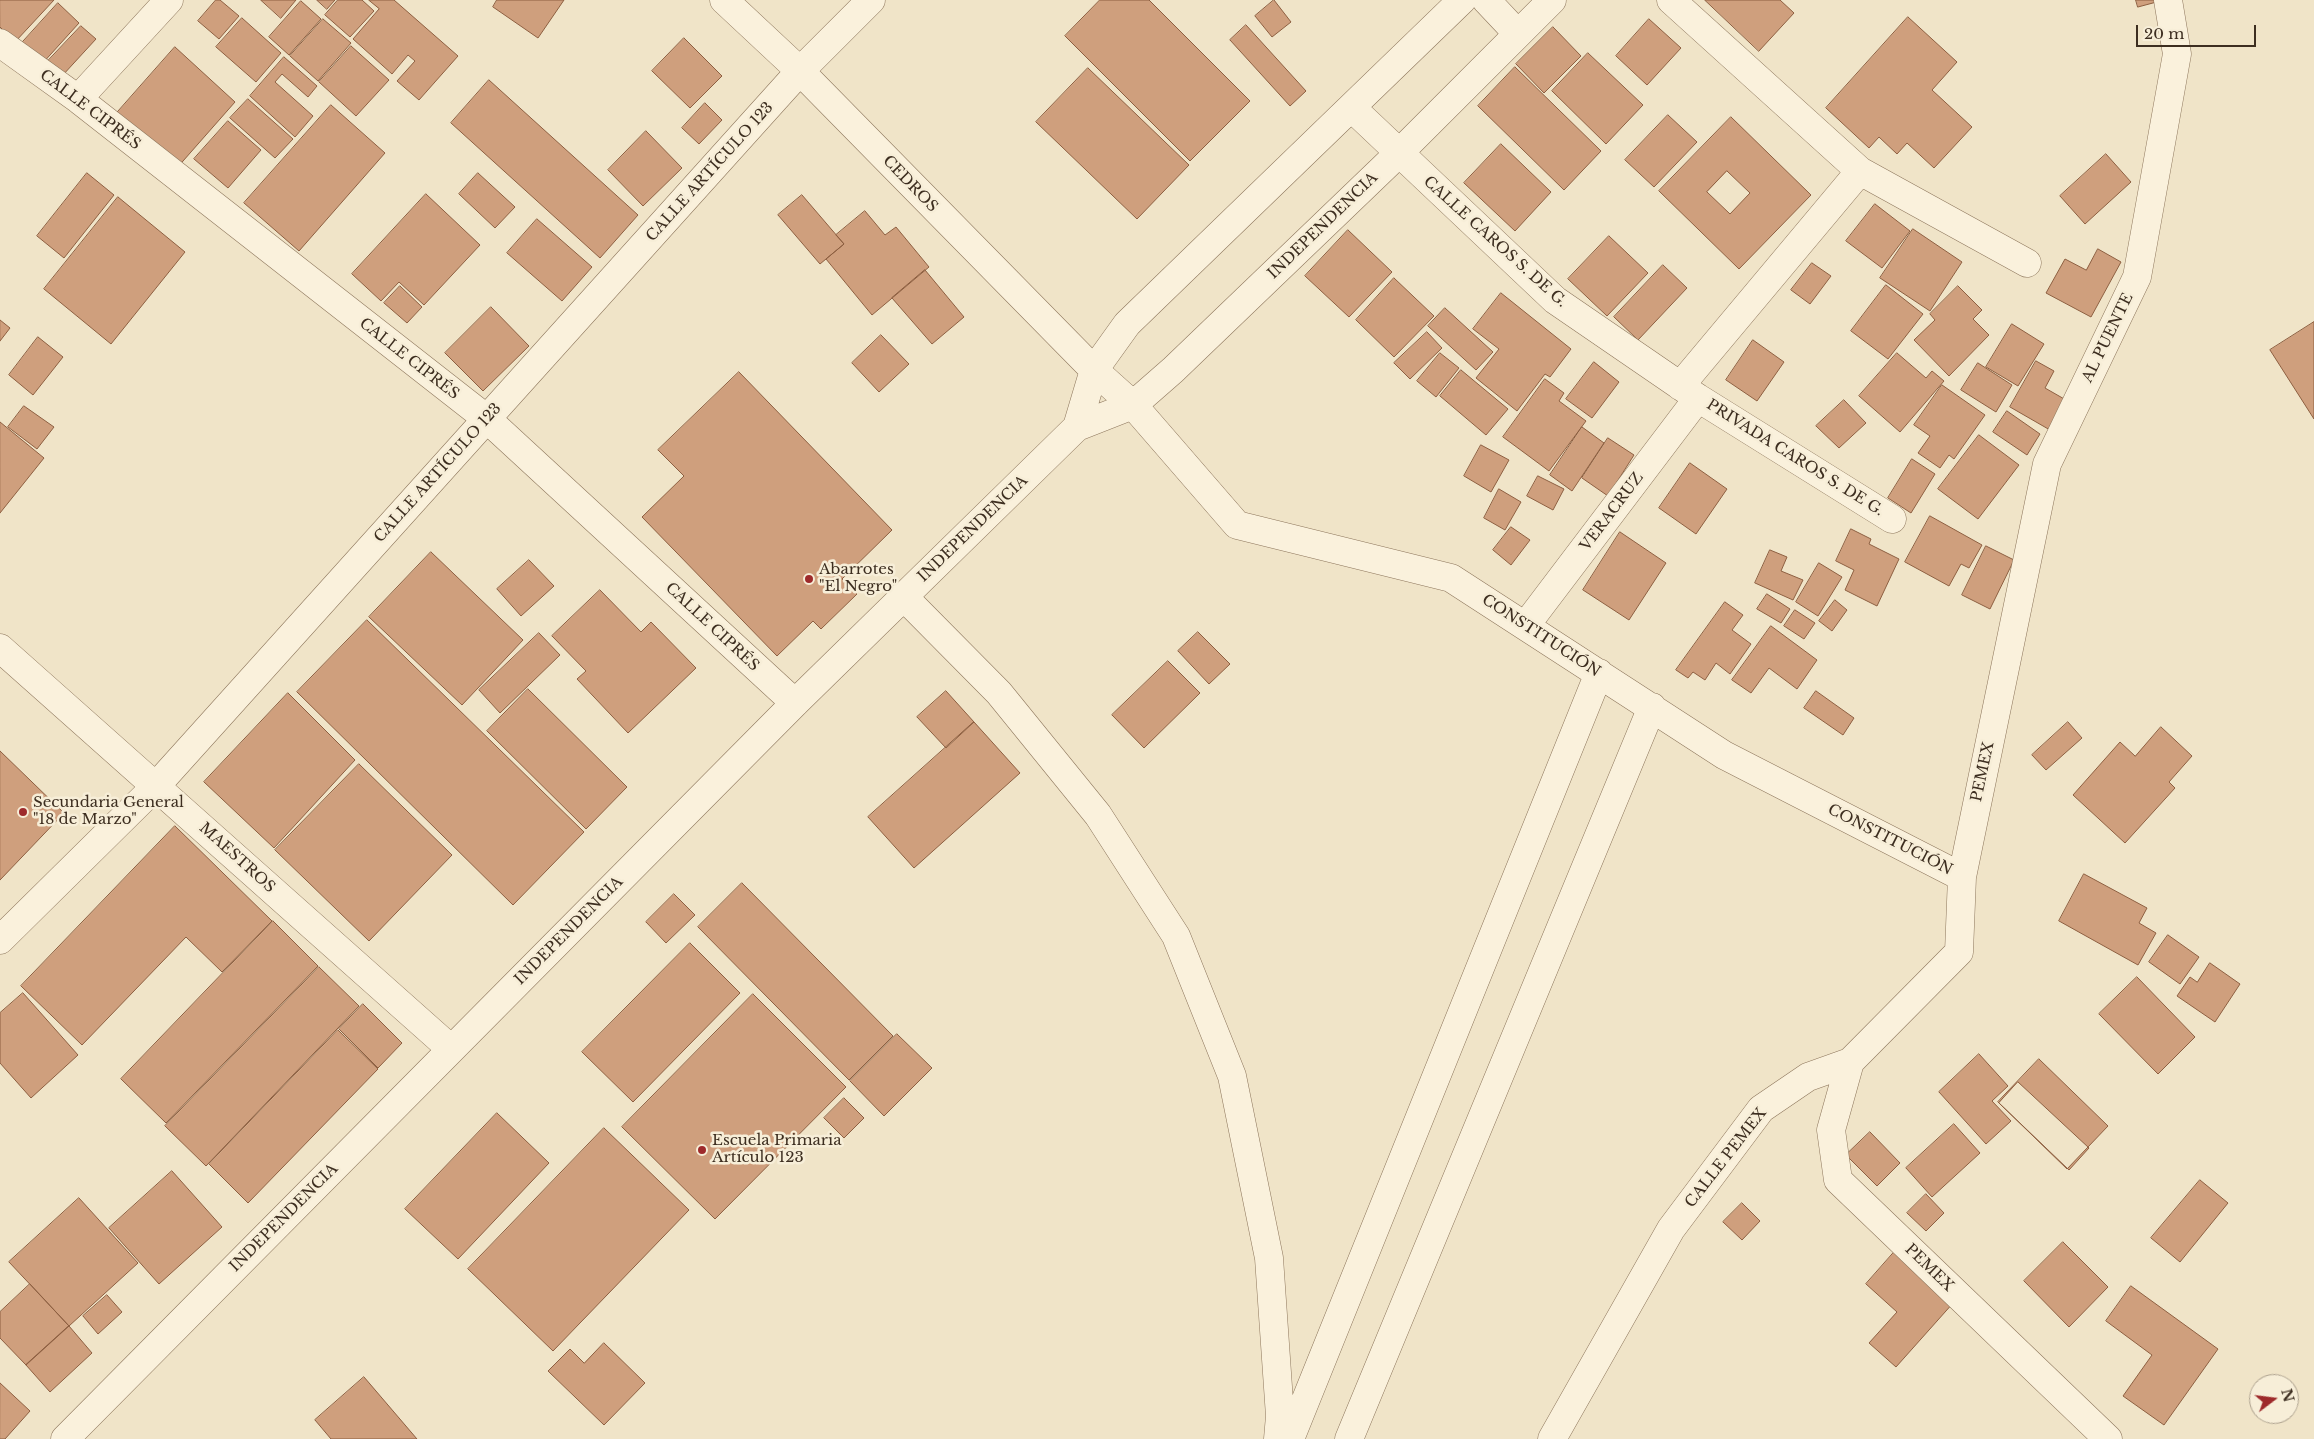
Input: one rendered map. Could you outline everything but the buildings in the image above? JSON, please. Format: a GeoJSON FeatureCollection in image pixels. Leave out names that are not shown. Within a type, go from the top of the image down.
{"type":"FeatureCollection","features":[{"type":"Feature","properties":{"kind":"street"},"geometry":{"type":"LineString","coordinates":[[78,99],[169,0]]}},
{"type":"Feature","properties":{"kind":"street","name":"CEDROS"},"geometry":{"type":"LineString","coordinates":[[724,0],[800,72],[1094,370],[1133,405]]}},
{"type":"Feature","properties":{"kind":"street","name":"CALLE ARTÍCULO 123"},"geometry":{"type":"LineString","coordinates":[[0,940],[156,786],[800,72],[871,0]]}},
{"type":"Feature","properties":{"kind":"street"},"geometry":{"type":"LineString","coordinates":[[1078,427],[1094,370],[1127,324],[1462,0]]}},
{"type":"Feature","properties":{"kind":"street"},"geometry":{"type":"LineString","coordinates":[[1486,0],[1518,34]]}},
{"type":"Feature","properties":{"kind":"street","name":"INDEPENDENCIA"},"geometry":{"type":"LineString","coordinates":[[65,1439],[795,702],[903,596],[1078,427],[1133,405],[1398,154],[1552,0]]}},
{"type":"Feature","properties":{"kind":"street"},"geometry":{"type":"LineString","coordinates":[[1671,0],[1860,172],[2027,263]]}},
{"type":"Feature","properties":{"kind":"street","name":"AL PUENTE"},"geometry":{"type":"LineString","coordinates":[[2005,668],[2047,464],[2137,277],[2177,54],[2168,0]]}},
{"type":"Feature","properties":{"kind":"street","name":"CALLE CIPRÉS"},"geometry":{"type":"LineString","coordinates":[[0,43],[78,99],[487,419],[795,702]]}},
{"type":"Feature","properties":{"kind":"street","name":"CALLE CAROS S. DE G."},"geometry":{"type":"LineString","coordinates":[[1352,108],[1398,154],[1555,300],[1689,392]]}},
{"type":"Feature","properties":{"kind":"street","name":"VERACRUZ"},"geometry":{"type":"LineString","coordinates":[[1526,625],[1689,392],[1860,172]]}},
{"type":"Feature","properties":{"kind":"street","name":"PRIVADA CAROS S. DE G."},"geometry":{"type":"LineString","coordinates":[[1689,392],[1892,518]]}},
{"type":"Feature","properties":{"kind":"street","name":"CONSTITUCIÓN"},"geometry":{"type":"LineString","coordinates":[[1133,405],[1237,525],[1451,578],[1724,755],[1962,877]]}},
{"type":"Feature","properties":{"kind":"street"},"geometry":{"type":"LineString","coordinates":[[903,596],[999,694],[1098,816],[1176,936],[1234,1086],[1269,1258],[1280,1416],[1278,1439]]}},
{"type":"Feature","properties":{"kind":"street","name":"MAESTROS"},"geometry":{"type":"LineString","coordinates":[[0,648],[451,1049]]}},
{"type":"Feature","properties":{"kind":"street","name":"PEMEX"},"geometry":{"type":"LineString","coordinates":[[1962,877],[2005,668]]}},
{"type":"Feature","properties":{"kind":"street"},"geometry":{"type":"LineString","coordinates":[[1290,1439],[1599,673]]}},
{"type":"Feature","properties":{"kind":"street"},"geometry":{"type":"LineString","coordinates":[[1349,1439],[1652,707]]}},
{"type":"Feature","properties":{"kind":"street","name":"CALLE PEMEX"},"geometry":{"type":"LineString","coordinates":[[1552,1439],[1671,1229],[1761,1109],[1808,1077],[1850,1062],[1959,952],[1962,877]]}},
{"type":"Feature","properties":{"kind":"street","name":"PEMEX"},"geometry":{"type":"LineString","coordinates":[[1850,1062],[1831,1130],[1838,1180],[2108,1439]]}},
{"type":"Feature","properties":{"kind":"place","name":"Abarrotes \"El Negro\""},"geometry":{"type":"Point","coordinates":[809,579]}},
{"type":"Feature","properties":{"kind":"place","name":"Secundaria General \"18 de Marzo\""},"geometry":{"type":"Point","coordinates":[23,812]}},
{"type":"Feature","properties":{"kind":"place","name":"Escuela Primaria Artículo 123"},"geometry":{"type":"Point","coordinates":[702,1150]}}]}
